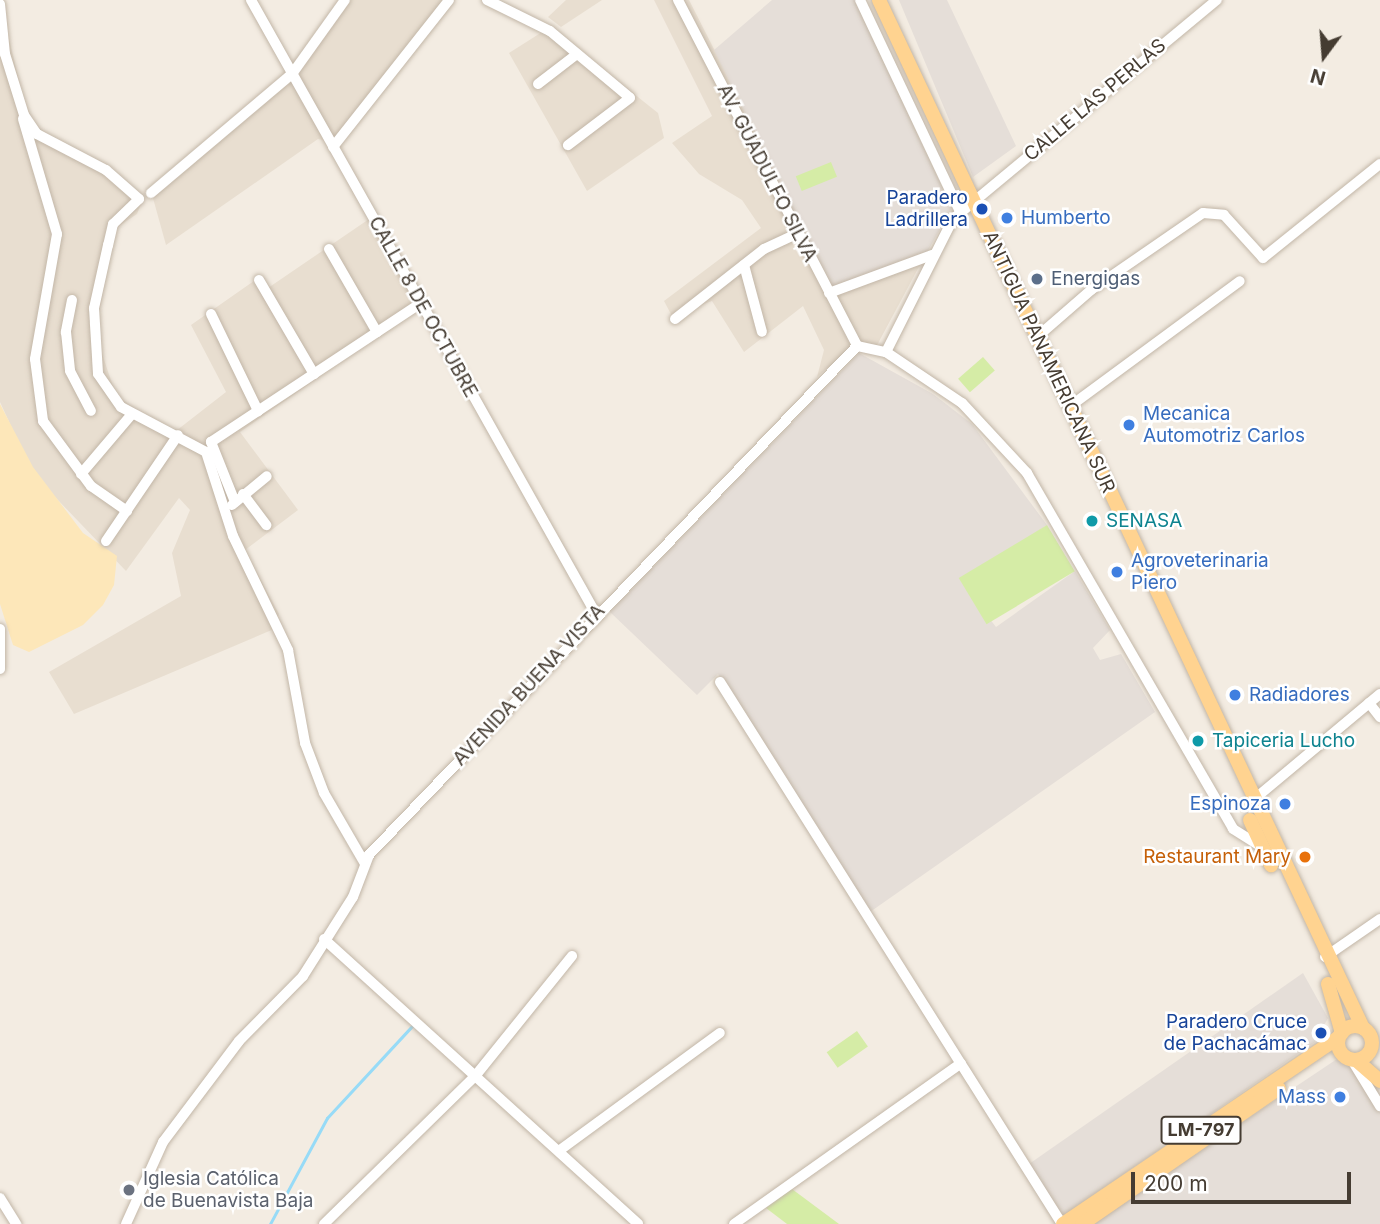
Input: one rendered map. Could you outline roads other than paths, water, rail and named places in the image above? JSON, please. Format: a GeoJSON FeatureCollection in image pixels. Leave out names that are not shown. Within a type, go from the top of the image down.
{"type":"FeatureCollection","features":[{"type":"Feature","properties":{"kind":"main road","name":"ANTIGUA PANAMERICANA SUR"},"geometry":{"type":"LineString","coordinates":[[869,0],[895,45]]}},
{"type":"Feature","properties":{"kind":"main road","name":"ANTIGUA PANAMERICANA SUR"},"geometry":{"type":"LineString","coordinates":[[879,0],[895,45],[967,207],[1252,801],[1332,992],[1340,1040]]}},
{"type":"Feature","properties":{"kind":"main road","name":"ANTIGUA PANAMERICANA SUR"},"geometry":{"type":"LineString","coordinates":[[967,207],[1037,337],[1262,847],[1277,866],[1372,1045]]}},
{"type":"Feature","properties":{"kind":"main road","name":"LM-797"},"geometry":{"type":"LineString","coordinates":[[1063,1224],[1340,1040],[1363,1028]]}},
{"type":"Feature","properties":{"kind":"main road"},"geometry":{"type":"LineString","coordinates":[[1340,1040],[1354,1060],[1380,1081]]}},
{"type":"Feature","properties":{"kind":"main road"},"geometry":{"type":"LineString","coordinates":[[1354,1060],[1372,1045],[1380,1063]]}},
{"type":"Feature","properties":{"kind":"main road","name":"LM-797"},"geometry":{"type":"LineString","coordinates":[[1082,1224],[1302,1066]]}},
{"type":"Feature","properties":{"kind":"street","name":"CALLE 8 DE OCTUBRE"},"geometry":{"type":"LineString","coordinates":[[251,0],[596,614]]}},
{"type":"Feature","properties":{"kind":"street"},"geometry":{"type":"LineString","coordinates":[[151,193],[292,74],[345,0]]}},
{"type":"Feature","properties":{"kind":"street"},"geometry":{"type":"LineString","coordinates":[[333,147],[449,0]]}},
{"type":"Feature","properties":{"kind":"street"},"geometry":{"type":"LineString","coordinates":[[487,0],[533,20],[630,98],[568,145]]}},
{"type":"Feature","properties":{"kind":"street","name":"AV. GUADULFO SILVA"},"geometry":{"type":"LineString","coordinates":[[678,0],[856,346]]}},
{"type":"Feature","properties":{"kind":"street"},"geometry":{"type":"LineString","coordinates":[[860,0],[967,207],[932,255],[886,352]]}},
{"type":"Feature","properties":{"kind":"street","name":"CALLE LAS PERLAS"},"geometry":{"type":"LineString","coordinates":[[967,207],[1217,0]]}},
{"type":"Feature","properties":{"kind":"street"},"geometry":{"type":"LineString","coordinates":[[0,5],[21,106],[57,234],[42,301],[36,387],[43,421],[81,474],[107,501],[127,511]]}},
{"type":"Feature","properties":{"kind":"street"},"geometry":{"type":"LineString","coordinates":[[538,84],[577,54]]}},
{"type":"Feature","properties":{"kind":"street"},"geometry":{"type":"LineString","coordinates":[[21,106],[37,134],[106,170],[139,199],[113,224],[92,332],[98,374],[132,414],[178,435],[206,452],[225,512],[288,650],[305,743],[324,793],[364,862]]}},
{"type":"Feature","properties":{"kind":"street"},"geometry":{"type":"LineString","coordinates":[[1037,337],[1091,290],[1203,213],[1224,215],[1263,258],[1380,164]]}},
{"type":"Feature","properties":{"kind":"street"},"geometry":{"type":"LineString","coordinates":[[675,319],[744,265],[798,233]]}},
{"type":"Feature","properties":{"kind":"street"},"geometry":{"type":"LineString","coordinates":[[329,249],[377,332]]}},
{"type":"Feature","properties":{"kind":"street"},"geometry":{"type":"LineString","coordinates":[[829,293],[932,255]]}},
{"type":"Feature","properties":{"kind":"street"},"geometry":{"type":"LineString","coordinates":[[744,265],[762,332]]}},
{"type":"Feature","properties":{"kind":"street"},"geometry":{"type":"LineString","coordinates":[[259,280],[314,374]]}},
{"type":"Feature","properties":{"kind":"street"},"geometry":{"type":"LineString","coordinates":[[1069,407],[1240,281]]}},
{"type":"Feature","properties":{"kind":"street"},"geometry":{"type":"LineString","coordinates":[[72,300],[66,332],[70,371],[91,411]]}},
{"type":"Feature","properties":{"kind":"street"},"geometry":{"type":"LineString","coordinates":[[266,525],[239,498],[211,442],[421,303]]}},
{"type":"Feature","properties":{"kind":"street"},"geometry":{"type":"LineString","coordinates":[[211,314],[258,411]]}},
{"type":"Feature","properties":{"kind":"street"},"geometry":{"type":"LineString","coordinates":[[856,346],[886,352],[964,404],[1027,473],[1233,829],[1262,847]]}},
{"type":"Feature","properties":{"kind":"street","name":"AVENIDA BUENA VISTA"},"geometry":{"type":"LineString","coordinates":[[125,1224],[163,1142],[196,1094],[303,976],[353,897],[364,862],[596,614],[856,346]]}},
{"type":"Feature","properties":{"kind":"street"},"geometry":{"type":"LineString","coordinates":[[81,474],[132,414]]}},
{"type":"Feature","properties":{"kind":"street"},"geometry":{"type":"LineString","coordinates":[[106,541],[178,435]]}},
{"type":"Feature","properties":{"kind":"street"},"geometry":{"type":"LineString","coordinates":[[225,512],[267,476]]}},
{"type":"Feature","properties":{"kind":"street"},"geometry":{"type":"LineString","coordinates":[[0,629],[0,669]]}},
{"type":"Feature","properties":{"kind":"street"},"geometry":{"type":"LineString","coordinates":[[720,682],[1063,1224]]}},
{"type":"Feature","properties":{"kind":"street"},"geometry":{"type":"LineString","coordinates":[[1252,801],[1380,694]]}},
{"type":"Feature","properties":{"kind":"street"},"geometry":{"type":"LineString","coordinates":[[1369,703],[1380,717]]}},
{"type":"Feature","properties":{"kind":"street"},"geometry":{"type":"LineString","coordinates":[[1325,957],[1380,919]]}},
{"type":"Feature","properties":{"kind":"street"},"geometry":{"type":"LineString","coordinates":[[324,939],[560,1150],[638,1224]]}},
{"type":"Feature","properties":{"kind":"street"},"geometry":{"type":"LineString","coordinates":[[324,1224],[476,1075],[572,956]]}},
{"type":"Feature","properties":{"kind":"street"},"geometry":{"type":"LineString","coordinates":[[560,1150],[720,1033]]}},
{"type":"Feature","properties":{"kind":"street"},"geometry":{"type":"LineString","coordinates":[[1354,1060],[1380,1107]]}},
{"type":"Feature","properties":{"kind":"street"},"geometry":{"type":"LineString","coordinates":[[734,1224],[961,1063]]}},
{"type":"Feature","properties":{"kind":"street"},"geometry":{"type":"LineString","coordinates":[[0,1198],[16,1224]]}},
{"type":"Feature","properties":{"kind":"waterway"},"geometry":{"type":"LineString","coordinates":[[270,1224],[327,1118],[414,1024]]}},
{"type":"Feature","properties":{"kind":"place","name":"Paradero Ladrillera"},"geometry":{"type":"Point","coordinates":[982,209]}},
{"type":"Feature","properties":{"kind":"place","name":"Humberto"},"geometry":{"type":"Point","coordinates":[1007,218]}},
{"type":"Feature","properties":{"kind":"place","name":"Energigas"},"geometry":{"type":"Point","coordinates":[1037,279]}},
{"type":"Feature","properties":{"kind":"place","name":"Mecanica Automotriz Carlos"},"geometry":{"type":"Point","coordinates":[1129,425]}},
{"type":"Feature","properties":{"kind":"place","name":"SENASA"},"geometry":{"type":"Point","coordinates":[1092,521]}},
{"type":"Feature","properties":{"kind":"place","name":"Agroveterinaria Piero"},"geometry":{"type":"Point","coordinates":[1117,572]}},
{"type":"Feature","properties":{"kind":"place","name":"Radiadores"},"geometry":{"type":"Point","coordinates":[1235,695]}},
{"type":"Feature","properties":{"kind":"place","name":"Tapiceria Lucho"},"geometry":{"type":"Point","coordinates":[1198,741]}},
{"type":"Feature","properties":{"kind":"place","name":"Espinoza"},"geometry":{"type":"Point","coordinates":[1285,804]}},
{"type":"Feature","properties":{"kind":"place","name":"Restaurant Mary"},"geometry":{"type":"Point","coordinates":[1305,857]}},
{"type":"Feature","properties":{"kind":"place","name":"Paradero Cruce de Pachacámac"},"geometry":{"type":"Point","coordinates":[1321,1033]}},
{"type":"Feature","properties":{"kind":"place","name":"Mass"},"geometry":{"type":"Point","coordinates":[1340,1097]}},
{"type":"Feature","properties":{"kind":"place","name":"Iglesia Católica de Buenavista Baja"},"geometry":{"type":"Point","coordinates":[129,1190]}}]}
